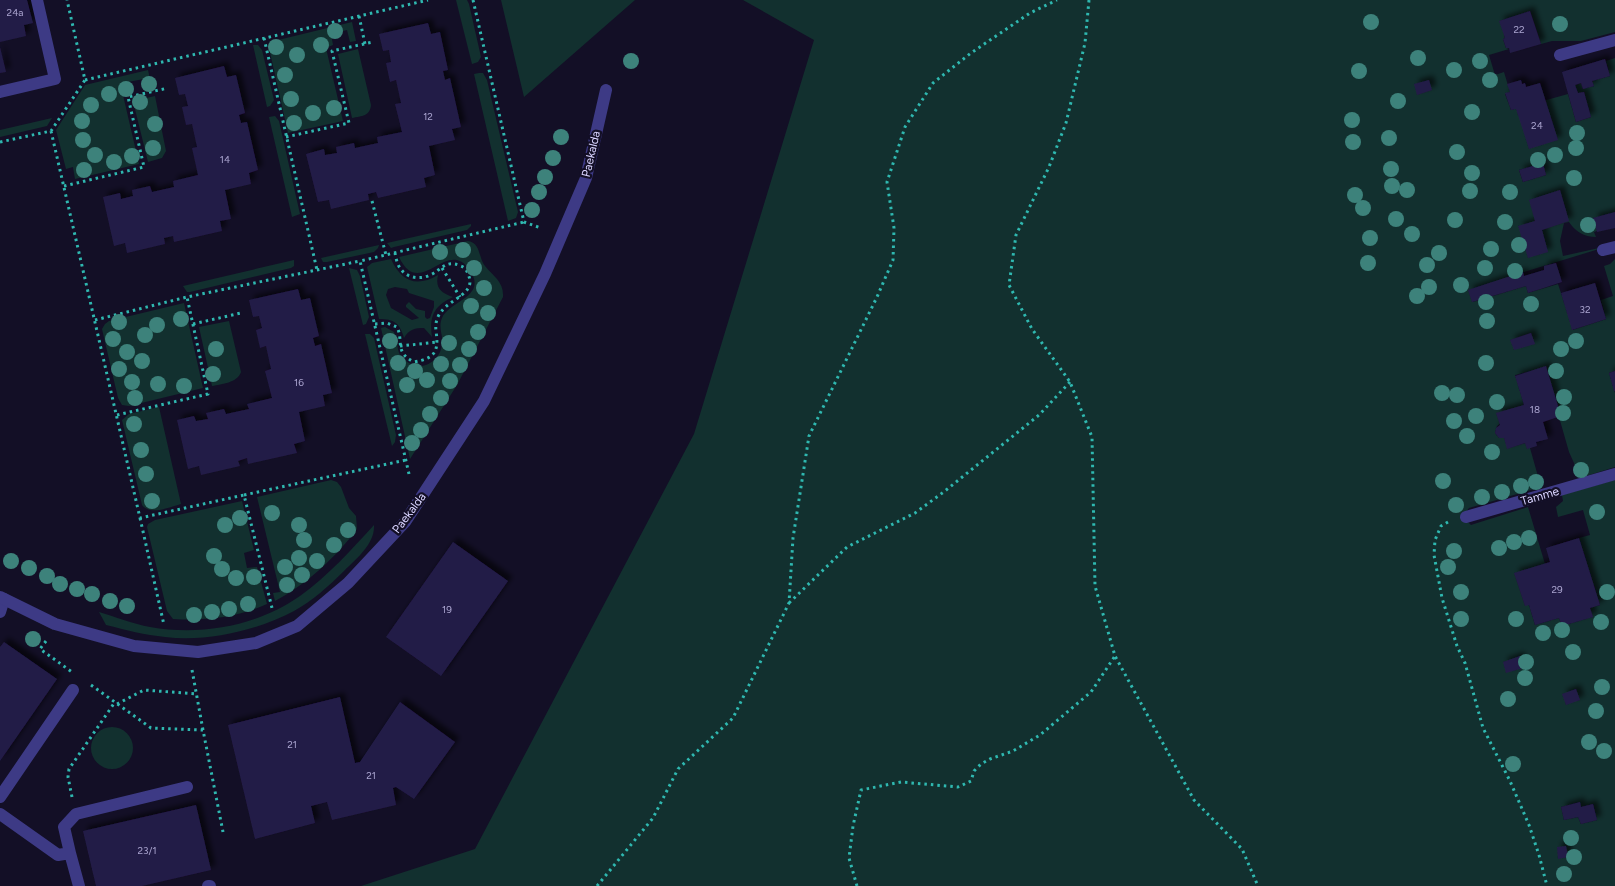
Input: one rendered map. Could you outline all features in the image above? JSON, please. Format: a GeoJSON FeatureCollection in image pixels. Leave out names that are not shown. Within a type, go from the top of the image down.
{"type":"FeatureCollection","features":[{"type":"Feature","properties":{"kind":"street"},"geometry":{"type":"LineString","coordinates":[[0,92],[55,79],[37,0]]}},
{"type":"Feature","properties":{"kind":"street"},"geometry":{"type":"LineString","coordinates":[[1560,55],[1615,40]]}},
{"type":"Feature","properties":{"kind":"street","name":"Paekalda"},"geometry":{"type":"LineString","coordinates":[[2,598],[55,624],[134,646],[198,652],[256,643],[297,626],[348,583],[405,522],[484,401],[545,274],[586,178],[606,90]]}},
{"type":"Feature","properties":{"kind":"street","name":"Tamme"},"geometry":{"type":"LineString","coordinates":[[1466,517],[1615,474]]}},
{"type":"Feature","properties":{"kind":"street"},"geometry":{"type":"LineString","coordinates":[[0,612],[2,598]]}},
{"type":"Feature","properties":{"kind":"street"},"geometry":{"type":"LineString","coordinates":[[0,797],[73,690]]}},
{"type":"Feature","properties":{"kind":"street"},"geometry":{"type":"LineString","coordinates":[[79,886],[64,827],[76,814],[187,787]]}},
{"type":"Feature","properties":{"kind":"street"},"geometry":{"type":"LineString","coordinates":[[0,814],[58,855],[70,853]]}},
{"type":"Feature","properties":{"kind":"path"},"geometry":{"type":"LineString","coordinates":[[85,80],[428,0]]}},
{"type":"Feature","properties":{"kind":"path"},"geometry":{"type":"LineString","coordinates":[[473,0],[524,222]]}},
{"type":"Feature","properties":{"kind":"path"},"geometry":{"type":"LineString","coordinates":[[789,603],[793,538],[809,436],[877,298],[892,260],[894,228],[887,182],[905,128],[933,83],[971,53],[1023,18],[1057,0]]}},
{"type":"Feature","properties":{"kind":"path"},"geometry":{"type":"LineString","coordinates":[[1088,0],[1085,43],[1066,123],[1049,167],[1016,235],[1009,285],[1032,329],[1070,382],[1092,437],[1095,586],[1115,656],[1194,800],[1242,849],[1258,886]]}},
{"type":"Feature","properties":{"kind":"path"},"geometry":{"type":"LineString","coordinates":[[359,16],[364,44]]}},
{"type":"Feature","properties":{"kind":"path"},"geometry":{"type":"LineString","coordinates":[[264,38],[316,270]]}},
{"type":"Feature","properties":{"kind":"path"},"geometry":{"type":"LineString","coordinates":[[286,137],[349,123],[332,51],[373,42]]}},
{"type":"Feature","properties":{"kind":"path"},"geometry":{"type":"LineString","coordinates":[[64,186],[144,167],[128,97],[168,88]]}},
{"type":"Feature","properties":{"kind":"path"},"geometry":{"type":"LineString","coordinates":[[51,131],[164,625]]}},
{"type":"Feature","properties":{"kind":"path"},"geometry":{"type":"LineString","coordinates":[[372,201],[386,255]]}},
{"type":"Feature","properties":{"kind":"path"},"geometry":{"type":"LineString","coordinates":[[95,320],[187,297],[360,261],[524,222],[540,228]]}},
{"type":"Feature","properties":{"kind":"path"},"geometry":{"type":"LineString","coordinates":[[375,324],[387,323],[397,326],[400,332],[402,354],[414,362],[427,360],[434,354],[438,344],[436,328],[440,311],[467,291],[470,284],[469,275],[464,267],[454,263],[430,276],[418,278],[407,275],[400,268],[395,253]]}},
{"type":"Feature","properties":{"kind":"path"},"geometry":{"type":"LineString","coordinates":[[360,261],[409,474]]}},
{"type":"Feature","properties":{"kind":"path"},"geometry":{"type":"LineString","coordinates":[[442,268],[460,297]]}},
{"type":"Feature","properties":{"kind":"path"},"geometry":{"type":"LineString","coordinates":[[117,415],[208,394],[187,297]]}},
{"type":"Feature","properties":{"kind":"path"},"geometry":{"type":"LineString","coordinates":[[193,324],[241,313]]}},
{"type":"Feature","properties":{"kind":"path"},"geometry":{"type":"LineString","coordinates":[[400,346],[438,342]]}},
{"type":"Feature","properties":{"kind":"path"},"geometry":{"type":"LineString","coordinates":[[597,886],[653,818],[678,769],[733,718],[789,603],[847,547],[915,513],[945,491],[1039,415],[1070,382]]}},
{"type":"Feature","properties":{"kind":"path"},"geometry":{"type":"LineString","coordinates":[[140,518],[406,460]]}},
{"type":"Feature","properties":{"kind":"path"},"geometry":{"type":"LineString","coordinates":[[244,495],[272,608]]}},
{"type":"Feature","properties":{"kind":"path"},"geometry":{"type":"LineString","coordinates":[[1448,522],[1441,526],[1435,540],[1434,554],[1450,628],[1465,663],[1483,728],[1510,781],[1529,825],[1540,855],[1547,886]]}},
{"type":"Feature","properties":{"kind":"path"},"geometry":{"type":"LineString","coordinates":[[55,624],[40,650],[78,676]]}},
{"type":"Feature","properties":{"kind":"path"},"geometry":{"type":"LineString","coordinates":[[188,651],[223,832]]}},
{"type":"Feature","properties":{"kind":"path"},"geometry":{"type":"LineString","coordinates":[[857,886],[849,858],[853,826],[861,790],[901,782],[958,787],[970,781],[974,771],[981,764],[1013,751],[1040,735],[1091,692],[1115,656]]}},
{"type":"Feature","properties":{"kind":"path"},"geometry":{"type":"LineString","coordinates":[[85,681],[151,728],[203,730]]}},
{"type":"Feature","properties":{"kind":"path"},"geometry":{"type":"LineString","coordinates":[[76,814],[68,777],[69,769],[116,703],[144,690],[196,694]]}},
{"type":"Feature","properties":{"kind":"green space"},"geometry":{"type":"Polygon","coordinates":[[[456,0],[467,0],[469,4],[481,57],[478,62],[472,64],[456,0]]]}},
{"type":"Feature","properties":{"kind":"green space"},"geometry":{"type":"Polygon","coordinates":[[[501,0],[635,0],[524,97],[501,0]]]}},
{"type":"Feature","properties":{"kind":"green space"},"geometry":{"type":"Polygon","coordinates":[[[743,0],[1615,0],[1615,32],[1581,41],[1552,41],[1541,44],[1530,11],[1500,21],[1505,38],[1503,39],[1506,48],[1509,49],[1489,55],[1495,75],[1504,72],[1510,92],[1505,94],[1511,110],[1568,94],[1576,122],[1591,117],[1584,92],[1578,93],[1575,85],[1581,83],[1583,89],[1594,86],[1592,81],[1610,76],[1606,61],[1615,58],[1615,212],[1594,218],[1597,231],[1594,232],[1596,237],[1580,233],[1569,222],[1564,223],[1560,241],[1563,256],[1599,249],[1469,291],[1473,302],[1526,286],[1528,293],[1558,284],[1573,330],[1606,319],[1601,300],[1613,296],[1604,266],[1610,264],[1615,259],[1615,371],[1609,373],[1615,393],[1615,467],[1583,477],[1579,474],[1569,452],[1559,417],[1561,416],[1546,367],[1515,375],[1524,405],[1497,426],[1495,433],[1499,438],[1504,438],[1508,448],[1525,443],[1530,448],[1541,487],[1469,508],[1465,513],[1471,525],[1528,507],[1545,564],[1515,574],[1525,605],[1529,605],[1535,625],[1559,618],[1562,626],[1592,617],[1590,608],[1600,605],[1579,538],[1590,535],[1583,510],[1558,517],[1556,507],[1563,501],[1562,495],[1615,480],[1615,886],[361,886],[475,849],[694,434],[814,40],[743,0]],[[1543,163],[1519,170],[1523,182],[1546,175],[1543,163]],[[1579,802],[1561,807],[1564,820],[1578,817],[1581,824],[1597,820],[1593,804],[1581,807],[1579,802]]]}},
{"type":"Feature","properties":{"kind":"green space"},"geometry":{"type":"Polygon","coordinates":[[[352,22],[356,41],[350,42],[347,30],[331,34],[333,45],[326,48],[343,121],[288,133],[269,48],[274,41],[352,22]]]}},
{"type":"Feature","properties":{"kind":"green space"},"geometry":{"type":"Polygon","coordinates":[[[253,45],[258,45],[262,50],[274,100],[267,107],[253,45]]]}},
{"type":"Feature","properties":{"kind":"green space"},"geometry":{"type":"Polygon","coordinates":[[[358,49],[371,105],[367,113],[352,118],[338,54],[358,49]]]}},
{"type":"Feature","properties":{"kind":"green space"},"geometry":{"type":"Polygon","coordinates":[[[148,70],[152,88],[146,89],[144,79],[128,82],[130,94],[123,95],[139,164],[75,179],[73,167],[66,169],[56,130],[85,85],[148,70]]]}},
{"type":"Feature","properties":{"kind":"green space"},"geometry":{"type":"Polygon","coordinates":[[[483,73],[487,80],[518,212],[516,218],[508,221],[474,74],[483,73]]]}},
{"type":"Feature","properties":{"kind":"green space"},"geometry":{"type":"Polygon","coordinates":[[[155,96],[166,151],[162,158],[148,162],[133,101],[155,96]]]}},
{"type":"Feature","properties":{"kind":"green space"},"geometry":{"type":"Polygon","coordinates":[[[275,116],[279,121],[300,214],[292,217],[269,117],[275,116]]]}},
{"type":"Feature","properties":{"kind":"green space"},"geometry":{"type":"Polygon","coordinates":[[[52,118],[47,126],[0,137],[0,130],[52,118]]]}},
{"type":"Feature","properties":{"kind":"green space"},"geometry":{"type":"Polygon","coordinates":[[[471,224],[467,230],[391,248],[387,243],[471,224]]]}},
{"type":"Feature","properties":{"kind":"green space"},"geometry":{"type":"Polygon","coordinates":[[[468,241],[475,244],[485,266],[502,287],[503,297],[457,385],[410,459],[381,328],[385,327],[394,332],[399,352],[409,363],[416,367],[432,362],[441,349],[442,337],[440,326],[442,318],[446,312],[471,292],[474,286],[474,278],[469,269],[460,261],[451,260],[424,272],[416,273],[407,269],[399,257],[468,241]]]}},
{"type":"Feature","properties":{"kind":"green space"},"geometry":{"type":"Polygon","coordinates":[[[379,245],[374,252],[327,262],[323,262],[321,258],[379,245]]]}},
{"type":"Feature","properties":{"kind":"green space"},"geometry":{"type":"Polygon","coordinates":[[[391,259],[399,273],[410,280],[423,281],[438,275],[438,287],[445,294],[453,297],[441,304],[434,312],[431,323],[432,337],[424,328],[421,328],[410,331],[404,338],[401,329],[396,323],[379,319],[367,267],[372,263],[391,259]],[[395,287],[388,289],[386,295],[391,308],[412,320],[419,318],[406,307],[409,302],[416,309],[425,311],[427,319],[430,318],[434,301],[409,293],[407,289],[395,287]]]}},
{"type":"Feature","properties":{"kind":"green space"},"geometry":{"type":"Polygon","coordinates":[[[294,260],[294,266],[291,268],[190,292],[187,292],[183,286],[294,260]]]}},
{"type":"Feature","properties":{"kind":"green space"},"geometry":{"type":"Polygon","coordinates":[[[349,268],[357,270],[360,276],[369,317],[366,324],[363,325],[349,268]]]}},
{"type":"Feature","properties":{"kind":"green space"},"geometry":{"type":"Polygon","coordinates":[[[184,303],[203,388],[129,406],[122,405],[118,398],[102,329],[105,324],[109,321],[184,303]]]}},
{"type":"Feature","properties":{"kind":"green space"},"geometry":{"type":"Polygon","coordinates":[[[229,321],[241,372],[233,381],[212,386],[199,327],[229,321]]]}},
{"type":"Feature","properties":{"kind":"green space"},"geometry":{"type":"Polygon","coordinates":[[[365,334],[370,334],[374,338],[396,435],[392,446],[365,334]]]}},
{"type":"Feature","properties":{"kind":"green space"},"geometry":{"type":"Polygon","coordinates":[[[159,407],[181,504],[166,509],[150,510],[142,505],[122,420],[129,414],[159,407]]]}},
{"type":"Feature","properties":{"kind":"green space"},"geometry":{"type":"Polygon","coordinates":[[[331,480],[337,482],[341,487],[349,508],[356,516],[357,529],[340,550],[320,569],[298,587],[275,601],[273,593],[280,592],[257,497],[331,480]]]}},
{"type":"Feature","properties":{"kind":"green space"},"geometry":{"type":"Polygon","coordinates":[[[242,501],[254,550],[244,553],[247,568],[257,567],[267,604],[244,613],[221,618],[173,619],[167,611],[147,527],[148,524],[155,520],[242,501]]]}},
{"type":"Feature","properties":{"kind":"green space"},"geometry":{"type":"Polygon","coordinates":[[[374,525],[372,538],[364,550],[338,577],[307,603],[264,624],[214,636],[198,638],[165,637],[106,625],[99,612],[144,626],[189,630],[228,626],[266,615],[300,596],[320,580],[374,525]]]}},
{"type":"Feature","properties":{"kind":"green space"},"geometry":{"type":"Polygon","coordinates":[[[116,727],[124,730],[130,736],[133,748],[130,760],[124,766],[108,769],[100,766],[94,760],[91,744],[94,736],[100,730],[116,727]]]}},
{"type":"Feature","properties":{"kind":"building"},"geometry":{"type":"Polygon","coordinates":[[[0,0],[27,0],[33,23],[24,25],[26,36],[0,42],[0,0]]]}},
{"type":"Feature","properties":{"kind":"building"},"geometry":{"type":"Polygon","coordinates":[[[1530,11],[1541,44],[1510,53],[1509,48],[1506,48],[1503,39],[1505,38],[1499,21],[1530,11]]]}},
{"type":"Feature","properties":{"kind":"building"},"geometry":{"type":"Polygon","coordinates":[[[428,23],[431,34],[440,32],[448,70],[443,71],[445,80],[450,78],[461,127],[452,129],[455,140],[429,146],[435,175],[424,178],[426,187],[378,198],[376,192],[368,194],[369,200],[331,209],[329,200],[318,202],[306,154],[324,149],[325,155],[337,153],[336,147],[354,143],[355,148],[378,143],[377,137],[402,132],[395,104],[401,103],[396,80],[390,82],[386,63],[391,62],[389,50],[383,51],[379,34],[428,23]]]}},
{"type":"Feature","properties":{"kind":"building"},"geometry":{"type":"Polygon","coordinates":[[[0,47],[6,72],[0,73],[0,47]]]}},
{"type":"Feature","properties":{"kind":"building"},"geometry":{"type":"Polygon","coordinates":[[[1605,59],[1610,76],[1592,81],[1594,86],[1583,89],[1581,83],[1575,85],[1578,93],[1584,92],[1591,117],[1576,122],[1562,72],[1605,59]]]}},
{"type":"Feature","properties":{"kind":"building"},"geometry":{"type":"Polygon","coordinates":[[[224,66],[227,77],[236,75],[245,113],[239,115],[241,123],[247,122],[258,170],[249,173],[251,184],[225,190],[231,219],[220,221],[222,231],[174,242],[173,236],[164,238],[165,244],[127,253],[125,243],[114,246],[103,197],[120,193],[121,199],[133,196],[132,190],[150,186],[152,192],[174,187],[173,181],[198,175],[192,148],[197,147],[192,124],[186,125],[182,107],[188,106],[185,94],[179,95],[175,78],[224,66]]]}},
{"type":"Feature","properties":{"kind":"building"},"geometry":{"type":"Polygon","coordinates":[[[1429,80],[1432,90],[1417,95],[1414,84],[1429,80]]]}},
{"type":"Feature","properties":{"kind":"building"},"geometry":{"type":"Polygon","coordinates":[[[1521,80],[1522,84],[1525,83],[1526,87],[1540,83],[1558,140],[1529,149],[1516,109],[1511,110],[1505,93],[1510,92],[1507,84],[1521,80]]]}},
{"type":"Feature","properties":{"kind":"building"},"geometry":{"type":"Polygon","coordinates":[[[1543,163],[1546,175],[1523,182],[1519,170],[1543,163]]]}},
{"type":"Feature","properties":{"kind":"building"},"geometry":{"type":"Polygon","coordinates":[[[1560,190],[1569,221],[1542,230],[1548,252],[1528,258],[1518,226],[1535,221],[1529,200],[1560,190]]]}},
{"type":"Feature","properties":{"kind":"building"},"geometry":{"type":"Polygon","coordinates":[[[1615,212],[1615,228],[1597,232],[1593,218],[1615,212]]]}},
{"type":"Feature","properties":{"kind":"building"},"geometry":{"type":"Polygon","coordinates":[[[1556,263],[1562,282],[1528,293],[1526,286],[1472,302],[1468,290],[1523,272],[1524,276],[1544,270],[1544,266],[1556,263]]]}},
{"type":"Feature","properties":{"kind":"building"},"geometry":{"type":"Polygon","coordinates":[[[1595,283],[1606,319],[1572,330],[1561,293],[1595,283]]]}},
{"type":"Feature","properties":{"kind":"building"},"geometry":{"type":"Polygon","coordinates":[[[298,289],[301,300],[310,298],[319,336],[313,338],[315,346],[321,344],[332,393],[323,395],[325,406],[299,412],[305,441],[294,444],[297,453],[248,464],[247,458],[238,461],[240,466],[201,475],[199,466],[188,469],[177,420],[194,416],[196,421],[208,419],[206,413],[224,409],[226,414],[249,409],[247,404],[272,398],[265,371],[271,369],[266,346],[260,348],[256,330],[262,328],[259,316],[253,317],[249,300],[298,289]]]}},
{"type":"Feature","properties":{"kind":"building"},"geometry":{"type":"Polygon","coordinates":[[[1531,333],[1535,344],[1514,350],[1510,340],[1531,333]]]}},
{"type":"Feature","properties":{"kind":"building"},"geometry":{"type":"Polygon","coordinates":[[[1546,366],[1561,416],[1543,422],[1548,439],[1536,442],[1537,446],[1527,449],[1525,443],[1507,449],[1504,438],[1499,438],[1495,433],[1496,428],[1500,425],[1496,413],[1524,405],[1515,376],[1546,366]]]}},
{"type":"Feature","properties":{"kind":"building"},"geometry":{"type":"Polygon","coordinates":[[[1615,371],[1615,391],[1614,391],[1609,373],[1615,371]]]}},
{"type":"Feature","properties":{"kind":"building"},"geometry":{"type":"Polygon","coordinates":[[[1579,538],[1600,605],[1590,608],[1593,617],[1562,626],[1559,618],[1535,625],[1529,605],[1525,606],[1514,573],[1550,562],[1546,548],[1579,538]]]}},
{"type":"Feature","properties":{"kind":"building"},"geometry":{"type":"Polygon","coordinates":[[[453,542],[508,581],[441,676],[386,637],[453,542]]]}},
{"type":"Feature","properties":{"kind":"building"},"geometry":{"type":"Polygon","coordinates":[[[4,642],[57,679],[0,761],[0,647],[4,642]]]}},
{"type":"Feature","properties":{"kind":"building"},"geometry":{"type":"Polygon","coordinates":[[[1520,656],[1523,668],[1506,673],[1503,662],[1520,656]]]}},
{"type":"Feature","properties":{"kind":"building"},"geometry":{"type":"Polygon","coordinates":[[[1576,689],[1580,700],[1566,705],[1562,694],[1576,689]]]}},
{"type":"Feature","properties":{"kind":"building"},"geometry":{"type":"Polygon","coordinates":[[[340,697],[355,763],[360,762],[400,702],[455,742],[414,799],[396,787],[393,788],[396,805],[332,820],[327,802],[311,806],[315,823],[255,839],[228,725],[340,697]]]}},
{"type":"Feature","properties":{"kind":"building"},"geometry":{"type":"Polygon","coordinates":[[[1580,802],[1581,807],[1593,804],[1597,820],[1581,824],[1578,817],[1564,820],[1561,807],[1580,802]]]}},
{"type":"Feature","properties":{"kind":"building"},"geometry":{"type":"Polygon","coordinates":[[[196,805],[211,870],[142,886],[96,886],[83,831],[196,805]]]}},
{"type":"Feature","properties":{"kind":"building"},"geometry":{"type":"Polygon","coordinates":[[[1566,846],[1568,857],[1558,859],[1557,847],[1566,846]]]}}]}
